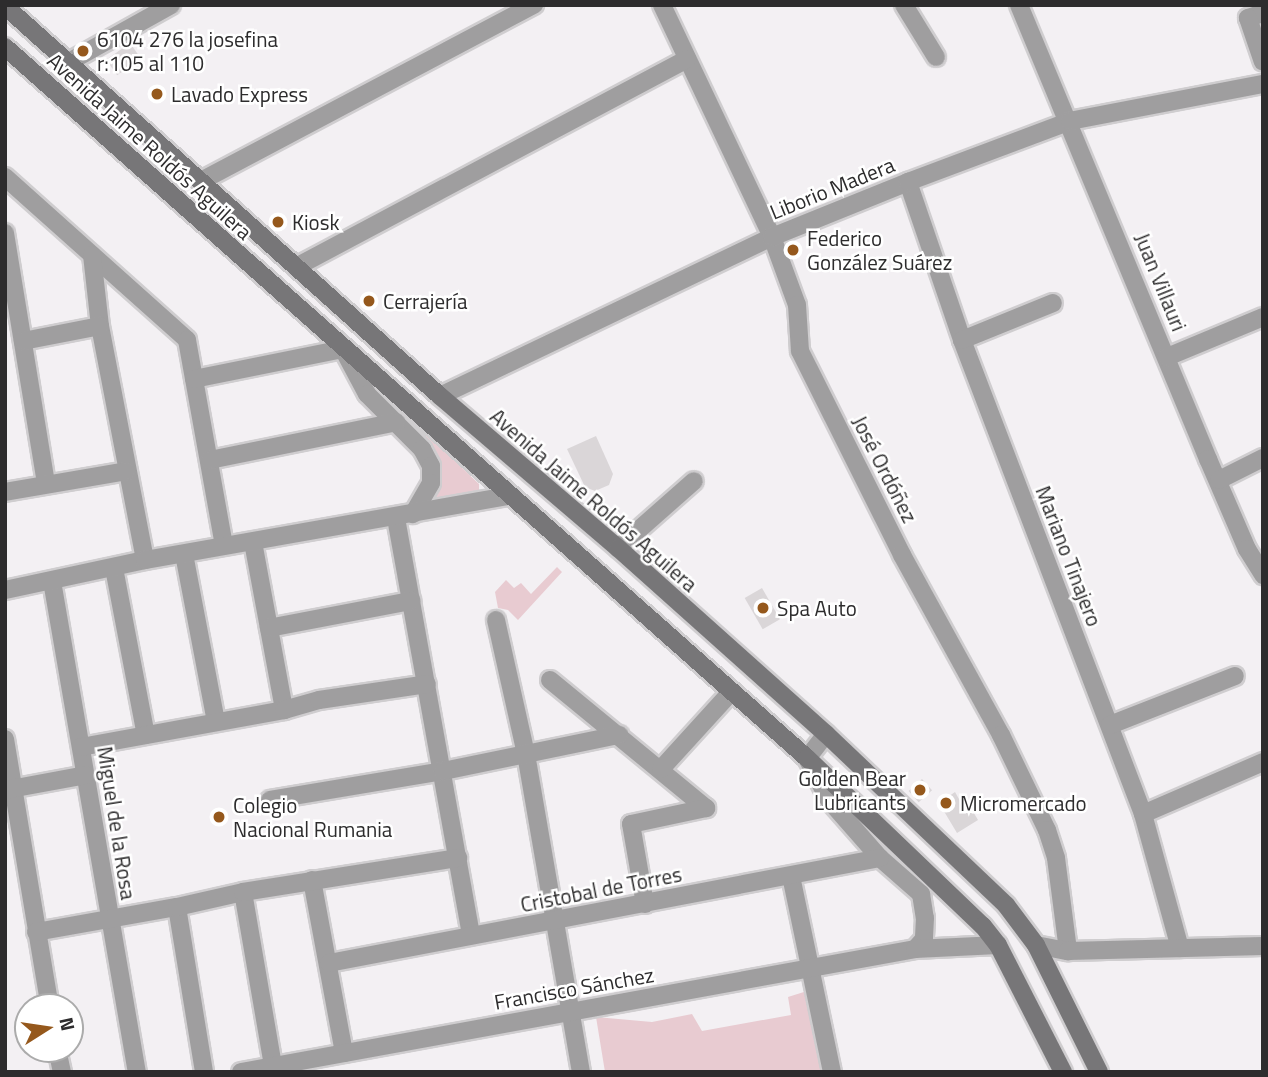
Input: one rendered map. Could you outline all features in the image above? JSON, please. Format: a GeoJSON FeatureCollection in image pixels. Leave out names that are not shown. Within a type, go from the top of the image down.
{"type":"FeatureCollection","features":[{"type":"Feature","properties":{"kind":"street"},"geometry":{"type":"LineString","coordinates":[[69,62],[171,5]]}},
{"type":"Feature","properties":{"kind":"street"},"geometry":{"type":"LineString","coordinates":[[201,181],[534,5]]}},
{"type":"Feature","properties":{"kind":"street","name":"José Ordóñez"},"geometry":{"type":"LineString","coordinates":[[662,5],[772,237],[797,305],[800,351],[902,555],[1001,735],[1047,830],[1056,858],[1068,951]]}},
{"type":"Feature","properties":{"kind":"street"},"geometry":{"type":"LineString","coordinates":[[904,5],[936,57]]}},
{"type":"Feature","properties":{"kind":"street","name":"Juan Villauri"},"geometry":{"type":"LineString","coordinates":[[1020,5],[1247,549],[1263,575]]}},
{"type":"Feature","properties":{"kind":"street","name":"Avenida Jaime Roldós Aguilera"},"geometry":{"type":"LineString","coordinates":[[5,6],[91,80],[440,396],[618,548],[826,734],[1006,905],[1036,944],[1099,1072]]}},
{"type":"Feature","properties":{"kind":"street"},"geometry":{"type":"LineString","coordinates":[[1256,16],[1263,62]]}},
{"type":"Feature","properties":{"kind":"street","name":"Avenida Jaime Roldós Aguilera"},"geometry":{"type":"LineString","coordinates":[[5,47],[807,758],[983,926],[998,945],[1063,1072]]}},
{"type":"Feature","properties":{"kind":"street"},"geometry":{"type":"LineString","coordinates":[[296,267],[687,59]]}},
{"type":"Feature","properties":{"kind":"street"},"geometry":{"type":"LineString","coordinates":[[69,105],[91,80]]}},
{"type":"Feature","properties":{"kind":"street","name":"Liborio Madera"},"geometry":{"type":"LineString","coordinates":[[440,396],[772,237],[908,182],[1070,121],[1263,83]]}},
{"type":"Feature","properties":{"kind":"street"},"geometry":{"type":"LineString","coordinates":[[5,177],[187,340],[225,547]]}},
{"type":"Feature","properties":{"kind":"street","name":"Mariano Tinajero"},"geometry":{"type":"LineString","coordinates":[[908,182],[962,340],[1143,814],[1180,948]]}},
{"type":"Feature","properties":{"kind":"street"},"geometry":{"type":"LineString","coordinates":[[5,233],[46,483]]}},
{"type":"Feature","properties":{"kind":"street"},"geometry":{"type":"LineString","coordinates":[[92,255],[100,326],[145,560]]}},
{"type":"Feature","properties":{"kind":"street"},"geometry":{"type":"LineString","coordinates":[[962,340],[1053,303]]}},
{"type":"Feature","properties":{"kind":"street"},"geometry":{"type":"LineString","coordinates":[[1167,357],[1263,317]]}},
{"type":"Feature","properties":{"kind":"street"},"geometry":{"type":"LineString","coordinates":[[23,341],[100,326]]}},
{"type":"Feature","properties":{"kind":"street"},"geometry":{"type":"LineString","coordinates":[[194,379],[343,349],[366,394],[422,449],[430,466],[430,483],[404,516],[411,601],[471,935]]}},
{"type":"Feature","properties":{"kind":"street"},"geometry":{"type":"LineString","coordinates":[[210,460],[396,422]]}},
{"type":"Feature","properties":{"kind":"street"},"geometry":{"type":"LineString","coordinates":[[1219,480],[1263,458]]}},
{"type":"Feature","properties":{"kind":"street"},"geometry":{"type":"LineString","coordinates":[[5,492],[126,471]]}},
{"type":"Feature","properties":{"kind":"street"},"geometry":{"type":"LineString","coordinates":[[618,548],[694,481]]}},
{"type":"Feature","properties":{"kind":"street"},"geometry":{"type":"LineString","coordinates":[[5,590],[145,560],[509,496]]}},
{"type":"Feature","properties":{"kind":"street"},"geometry":{"type":"LineString","coordinates":[[253,542],[285,710]]}},
{"type":"Feature","properties":{"kind":"street"},"geometry":{"type":"LineString","coordinates":[[184,554],[216,722]]}},
{"type":"Feature","properties":{"kind":"street"},"geometry":{"type":"LineString","coordinates":[[114,568],[146,735]]}},
{"type":"Feature","properties":{"kind":"street","name":"Miguel de la Rosa"},"geometry":{"type":"LineString","coordinates":[[52,581],[137,1072]]}},
{"type":"Feature","properties":{"kind":"street"},"geometry":{"type":"LineString","coordinates":[[270,628],[411,601]]}},
{"type":"Feature","properties":{"kind":"street"},"geometry":{"type":"LineString","coordinates":[[496,620],[526,754],[581,1072]]}},
{"type":"Feature","properties":{"kind":"street"},"geometry":{"type":"LineString","coordinates":[[711,673],[730,649]]}},
{"type":"Feature","properties":{"kind":"street"},"geometry":{"type":"LineString","coordinates":[[1110,725],[1235,676]]}},
{"type":"Feature","properties":{"kind":"street"},"geometry":{"type":"LineString","coordinates":[[550,680],[706,808],[631,824],[645,904]]}},
{"type":"Feature","properties":{"kind":"street"},"geometry":{"type":"LineString","coordinates":[[81,747],[285,710],[319,700],[427,684]]}},
{"type":"Feature","properties":{"kind":"street"},"geometry":{"type":"LineString","coordinates":[[661,769],[732,691]]}},
{"type":"Feature","properties":{"kind":"street"},"geometry":{"type":"LineString","coordinates":[[826,734],[807,758],[829,800],[880,858],[921,894],[925,918],[924,939],[915,949]]}},
{"type":"Feature","properties":{"kind":"street"},"geometry":{"type":"LineString","coordinates":[[270,800],[443,771],[618,735]]}},
{"type":"Feature","properties":{"kind":"street"},"geometry":{"type":"LineString","coordinates":[[5,739],[10,789],[47,993]]}},
{"type":"Feature","properties":{"kind":"street"},"geometry":{"type":"LineString","coordinates":[[1143,814],[1263,762]]}},
{"type":"Feature","properties":{"kind":"street"},"geometry":{"type":"LineString","coordinates":[[10,789],[86,775]]}},
{"type":"Feature","properties":{"kind":"street"},"geometry":{"type":"LineString","coordinates":[[36,932],[177,907],[243,892],[458,858]]}},
{"type":"Feature","properties":{"kind":"street","name":"Cristobal de Torres"},"geometry":{"type":"LineString","coordinates":[[329,963],[880,858]]}},
{"type":"Feature","properties":{"kind":"street"},"geometry":{"type":"LineString","coordinates":[[791,876],[832,1072]]}},
{"type":"Feature","properties":{"kind":"street"},"geometry":{"type":"LineString","coordinates":[[312,880],[344,1053]]}},
{"type":"Feature","properties":{"kind":"street"},"geometry":{"type":"LineString","coordinates":[[243,892],[273,1066]]}},
{"type":"Feature","properties":{"kind":"street"},"geometry":{"type":"LineString","coordinates":[[177,907],[204,1072]]}},
{"type":"Feature","properties":{"kind":"street"},"geometry":{"type":"LineString","coordinates":[[1036,944],[1068,951],[1263,946]]}},
{"type":"Feature","properties":{"kind":"street","name":"Francisco Sánchez"},"geometry":{"type":"LineString","coordinates":[[241,1072],[915,949],[998,945]]}},
{"type":"Feature","properties":{"kind":"shaded area"},"geometry":{"type":"Polygon","coordinates":[[[384,393],[479,484],[479,490],[429,500],[437,484],[380,399],[384,393]]]}},
{"type":"Feature","properties":{"kind":"shaded area"},"geometry":{"type":"Polygon","coordinates":[[[557,567],[562,572],[518,620],[508,610],[498,608],[495,592],[506,580],[514,588],[521,583],[531,594],[557,567]]]}},
{"type":"Feature","properties":{"kind":"shaded area"},"geometry":{"type":"Polygon","coordinates":[[[807,991],[821,1072],[605,1072],[596,1017],[652,1022],[692,1014],[702,1031],[791,1015],[788,997],[807,991]]]}},
{"type":"Feature","properties":{"kind":"building"},"geometry":{"type":"Polygon","coordinates":[[[130,43],[141,59],[117,75],[106,60],[130,43]]]}},
{"type":"Feature","properties":{"kind":"building"},"geometry":{"type":"Polygon","coordinates":[[[596,436],[613,474],[609,485],[595,491],[585,487],[567,449],[596,436]]]}},
{"type":"Feature","properties":{"kind":"building","name":"Spa Auto"},"geometry":{"type":"Polygon","coordinates":[[[762,588],[780,619],[763,629],[745,598],[762,588]]]}},
{"type":"Feature","properties":{"kind":"building","name":"Golden Bear Lubricants"},"geometry":{"type":"Polygon","coordinates":[[[922,779],[932,790],[919,802],[909,791],[922,779]]]}},
{"type":"Feature","properties":{"kind":"building"},"geometry":{"type":"Polygon","coordinates":[[[955,792],[963,806],[968,803],[978,820],[957,833],[939,803],[955,792]]]}},
{"type":"Feature","properties":{"kind":"place","name":"6104 276 la josefina r:105 al 110"},"geometry":{"type":"Point","coordinates":[83,51]}},
{"type":"Feature","properties":{"kind":"place","name":"Lavado Express"},"geometry":{"type":"Point","coordinates":[157,94]}},
{"type":"Feature","properties":{"kind":"place","name":"Kiosk"},"geometry":{"type":"Point","coordinates":[278,222]}},
{"type":"Feature","properties":{"kind":"place","name":"Federico González Suárez"},"geometry":{"type":"Point","coordinates":[793,250]}},
{"type":"Feature","properties":{"kind":"place","name":"Cerrajería"},"geometry":{"type":"Point","coordinates":[369,301]}},
{"type":"Feature","properties":{"kind":"place","name":"Spa Auto"},"geometry":{"type":"Point","coordinates":[763,608]}},
{"type":"Feature","properties":{"kind":"place","name":"Golden Bear Lubricants"},"geometry":{"type":"Point","coordinates":[920,790]}},
{"type":"Feature","properties":{"kind":"place","name":"Micromercado"},"geometry":{"type":"Point","coordinates":[946,803]}},
{"type":"Feature","properties":{"kind":"place","name":"Colegio Nacional Rumania"},"geometry":{"type":"Point","coordinates":[219,817]}}]}
